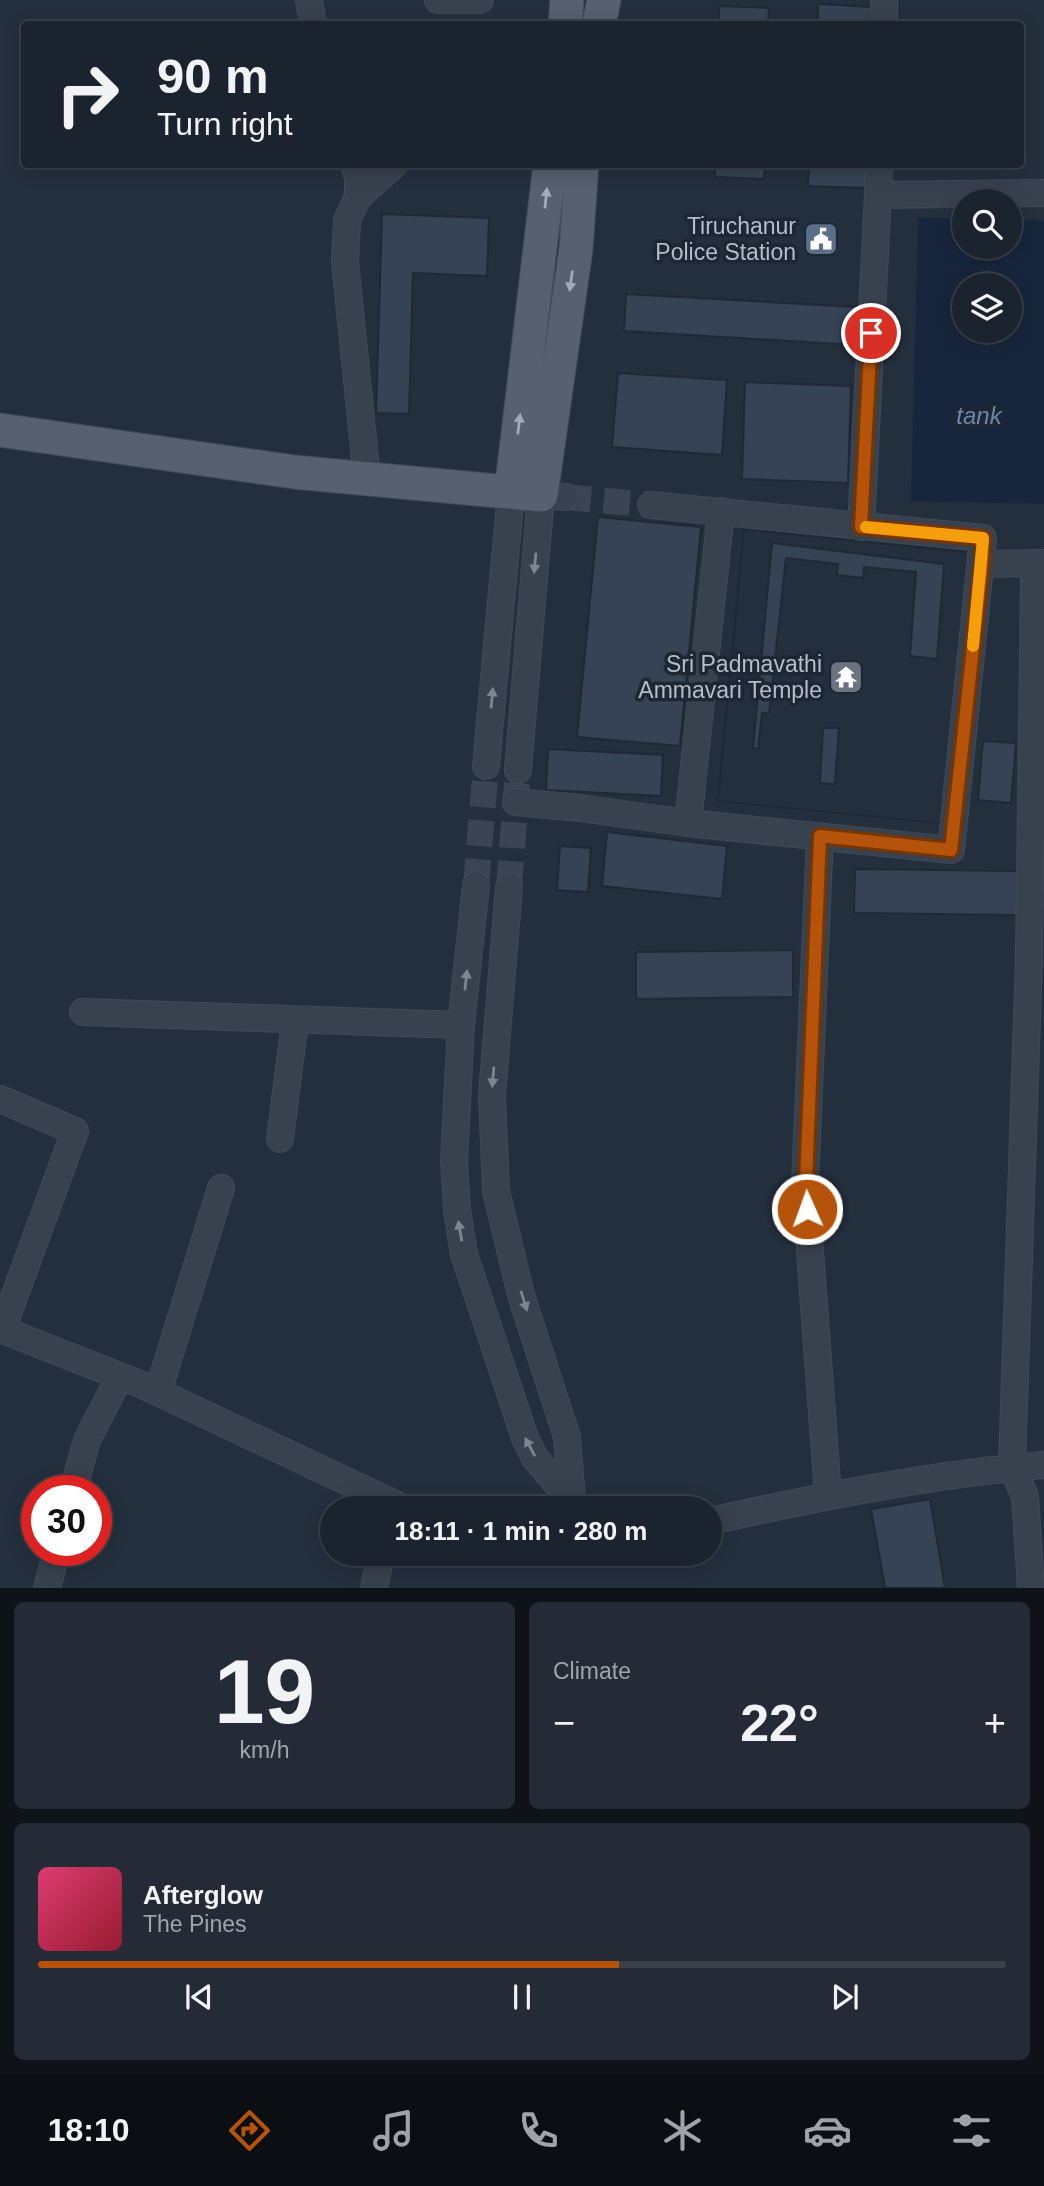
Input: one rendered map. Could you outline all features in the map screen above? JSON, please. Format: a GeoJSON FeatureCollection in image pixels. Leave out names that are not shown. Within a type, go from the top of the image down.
{"type":"FeatureCollection","features":[{"type":"Feature","properties":{"kind":"main road"},"geometry":{"type":"LineString","coordinates":[[600,21],[604,0]]}},
{"type":"Feature","properties":{"kind":"main road"},"geometry":{"type":"LineString","coordinates":[[539,495],[550,168]]}},
{"type":"Feature","properties":{"kind":"main road"},"geometry":{"type":"LineString","coordinates":[[539,495],[576,249],[582,168]]}},
{"type":"Feature","properties":{"kind":"main road"},"geometry":{"type":"LineString","coordinates":[[0,430],[295,472],[539,495]]}},
{"type":"Feature","properties":{"kind":"street"},"geometry":{"type":"LineString","coordinates":[[309,0],[312,21]]}},
{"type":"Feature","properties":{"kind":"street"},"geometry":{"type":"LineString","coordinates":[[438,0],[480,0]]}},
{"type":"Feature","properties":{"kind":"street"},"geometry":{"type":"LineString","coordinates":[[884,0],[884,21]]}},
{"type":"Feature","properties":{"kind":"street"},"geometry":{"type":"LineString","coordinates":[[355,168],[358,197]]}},
{"type":"Feature","properties":{"kind":"street"},"geometry":{"type":"LineString","coordinates":[[367,479],[345,262],[347,220],[358,197],[391,168]]}},
{"type":"Feature","properties":{"kind":"street"},"geometry":{"type":"LineString","coordinates":[[861,527],[879,168]]}},
{"type":"Feature","properties":{"kind":"street"},"geometry":{"type":"LineString","coordinates":[[878,195],[1044,193]]}},
{"type":"Feature","properties":{"kind":"street"},"geometry":{"type":"LineString","coordinates":[[486,766],[539,495]]}},
{"type":"Feature","properties":{"kind":"street"},"geometry":{"type":"LineString","coordinates":[[518,770],[539,495]]}},
{"type":"Feature","properties":{"kind":"street"},"geometry":{"type":"LineString","coordinates":[[516,802],[951,850],[983,538],[651,505]]}},
{"type":"Feature","properties":{"kind":"street"},"geometry":{"type":"LineString","coordinates":[[688,822],[721,511]]}},
{"type":"Feature","properties":{"kind":"street"},"geometry":{"type":"LineString","coordinates":[[982,564],[1043,563],[1034,581],[1037,956],[1012,1467],[1025,1496],[1031,1587]]}},
{"type":"Feature","properties":{"kind":"street"},"geometry":{"type":"LineString","coordinates":[[820,836],[806,1182],[828,1495]]}},
{"type":"Feature","properties":{"kind":"street"},"geometry":{"type":"LineString","coordinates":[[476,885],[461,1025],[454,1161],[457,1210],[464,1254],[525,1438],[536,1458],[568,1496]]}},
{"type":"Feature","properties":{"kind":"street"},"geometry":{"type":"LineString","coordinates":[[509,887],[492,1095],[496,1191],[522,1295],[567,1437],[574,1496]]}},
{"type":"Feature","properties":{"kind":"street"},"geometry":{"type":"LineString","coordinates":[[83,1012],[461,1025]]}},
{"type":"Feature","properties":{"kind":"street"},"geometry":{"type":"LineString","coordinates":[[280,1139],[295,1021]]}},
{"type":"Feature","properties":{"kind":"street"},"geometry":{"type":"LineString","coordinates":[[0,1099],[75,1131],[1,1330],[158,1392],[372,1496]]}},
{"type":"Feature","properties":{"kind":"street"},"geometry":{"type":"LineString","coordinates":[[158,1392],[221,1188]]}},
{"type":"Feature","properties":{"kind":"street"},"geometry":{"type":"LineString","coordinates":[[77,1475],[87,1440],[120,1376]]}},
{"type":"Feature","properties":{"kind":"street"},"geometry":{"type":"LineString","coordinates":[[722,1518],[828,1495],[1012,1467],[1044,1465]]}},
{"type":"Feature","properties":{"kind":"street"},"geometry":{"type":"LineString","coordinates":[[47,1587],[53,1566]]}},
{"type":"Feature","properties":{"kind":"street"},"geometry":{"type":"LineString","coordinates":[[374,1587],[378,1566]]}},
{"type":"Feature","properties":{"kind":"water","name":"tank"},"geometry":{"type":"Polygon","coordinates":[[[918,218],[952,219],[952,259],[1022,259],[1022,220],[1044,221],[1044,504],[911,501],[918,218]]]}},
{"type":"Feature","properties":{"kind":"building"},"geometry":{"type":"Polygon","coordinates":[[[818,4],[871,7],[870,21],[818,21],[818,4]]]}},
{"type":"Feature","properties":{"kind":"building"},"geometry":{"type":"Polygon","coordinates":[[[719,6],[769,8],[768,21],[719,21],[719,6]]]}},
{"type":"Feature","properties":{"kind":"building"},"geometry":{"type":"Polygon","coordinates":[[[715,168],[765,168],[764,179],[715,177],[715,168]]]}},
{"type":"Feature","properties":{"kind":"building"},"geometry":{"type":"Polygon","coordinates":[[[809,168],[875,168],[865,188],[808,186],[809,168]]]}},
{"type":"Feature","properties":{"kind":"building"},"geometry":{"type":"Polygon","coordinates":[[[382,214],[489,218],[487,276],[413,273],[409,414],[376,413],[382,214]]]}},
{"type":"Feature","properties":{"kind":"building"},"geometry":{"type":"Polygon","coordinates":[[[626,294],[857,307],[855,345],[624,331],[626,294]]]}},
{"type":"Feature","properties":{"kind":"building"},"geometry":{"type":"Polygon","coordinates":[[[618,373],[727,380],[722,455],[612,447],[618,373]]]}},
{"type":"Feature","properties":{"kind":"building"},"geometry":{"type":"Polygon","coordinates":[[[745,382],[851,386],[848,483],[742,479],[745,382]]]}},
{"type":"Feature","properties":{"kind":"building"},"geometry":{"type":"Polygon","coordinates":[[[598,517],[701,527],[680,746],[577,737],[598,517]]]}},
{"type":"Feature","properties":{"kind":"building","name":"Sri Padmavathi Ammavari Temple"},"geometry":{"type":"Polygon","coordinates":[[[744,529],[975,553],[948,824],[718,801],[744,529]],[[772,543],[753,748],[758,749],[762,713],[769,713],[786,558],[838,564],[837,575],[863,578],[864,567],[916,572],[910,656],[937,659],[944,564],[772,543]],[[823,728],[820,783],[835,784],[839,728],[823,728]]]}},
{"type":"Feature","properties":{"kind":"building","name":"Sri Padmavathi Ammavari Temple"},"geometry":{"type":"Polygon","coordinates":[[[744,529],[975,553],[948,824],[718,801],[744,529]]]}},
{"type":"Feature","properties":{"kind":"building"},"geometry":{"type":"Polygon","coordinates":[[[983,741],[1016,743],[1011,803],[978,800],[983,741]]]}},
{"type":"Feature","properties":{"kind":"building"},"geometry":{"type":"Polygon","coordinates":[[[548,749],[663,755],[661,796],[546,790],[548,749]]]}},
{"type":"Feature","properties":{"kind":"building"},"geometry":{"type":"Polygon","coordinates":[[[607,832],[727,846],[722,899],[602,886],[607,832]]]}},
{"type":"Feature","properties":{"kind":"building"},"geometry":{"type":"Polygon","coordinates":[[[560,846],[591,848],[588,892],[557,890],[560,846]]]}},
{"type":"Feature","properties":{"kind":"building"},"geometry":{"type":"Polygon","coordinates":[[[855,869],[1018,871],[1017,915],[854,913],[855,869]]]}},
{"type":"Feature","properties":{"kind":"building"},"geometry":{"type":"Polygon","coordinates":[[[793,950],[793,997],[636,999],[636,952],[793,950]]]}},
{"type":"Feature","properties":{"kind":"building"},"geometry":{"type":"Polygon","coordinates":[[[930,1499],[945,1588],[885,1588],[871,1509],[930,1499]]]}},
{"type":"Feature","properties":{"kind":"tunnel"},"geometry":{"type":"LineString","coordinates":[[565,497],[651,505]]}},
{"type":"Feature","properties":{"kind":"tunnel"},"geometry":{"type":"LineString","coordinates":[[476,885],[486,766]]}},
{"type":"Feature","properties":{"kind":"tunnel"},"geometry":{"type":"LineString","coordinates":[[509,887],[518,770]]}},
{"type":"Feature","properties":{"kind":"slow traffic"},"geometry":{"type":"LineString","coordinates":[[866,527],[983,538],[973,646]]}},
{"type":"Feature","properties":{"kind":"place","name":"Tiruchanur Police Station"},"geometry":{"type":"Point","coordinates":[821,239]}},
{"type":"Feature","properties":{"kind":"place","name":"Sri Padmavathi Ammavari Temple"},"geometry":{"type":"Point","coordinates":[846,677]}},
{"type":"Feature","properties":{"kind":"route"},"geometry":{"type":"LineString","coordinates":[[807,1209],[820,836],[951,850],[982,564],[983,538],[861,527],[871,333]]}}]}
